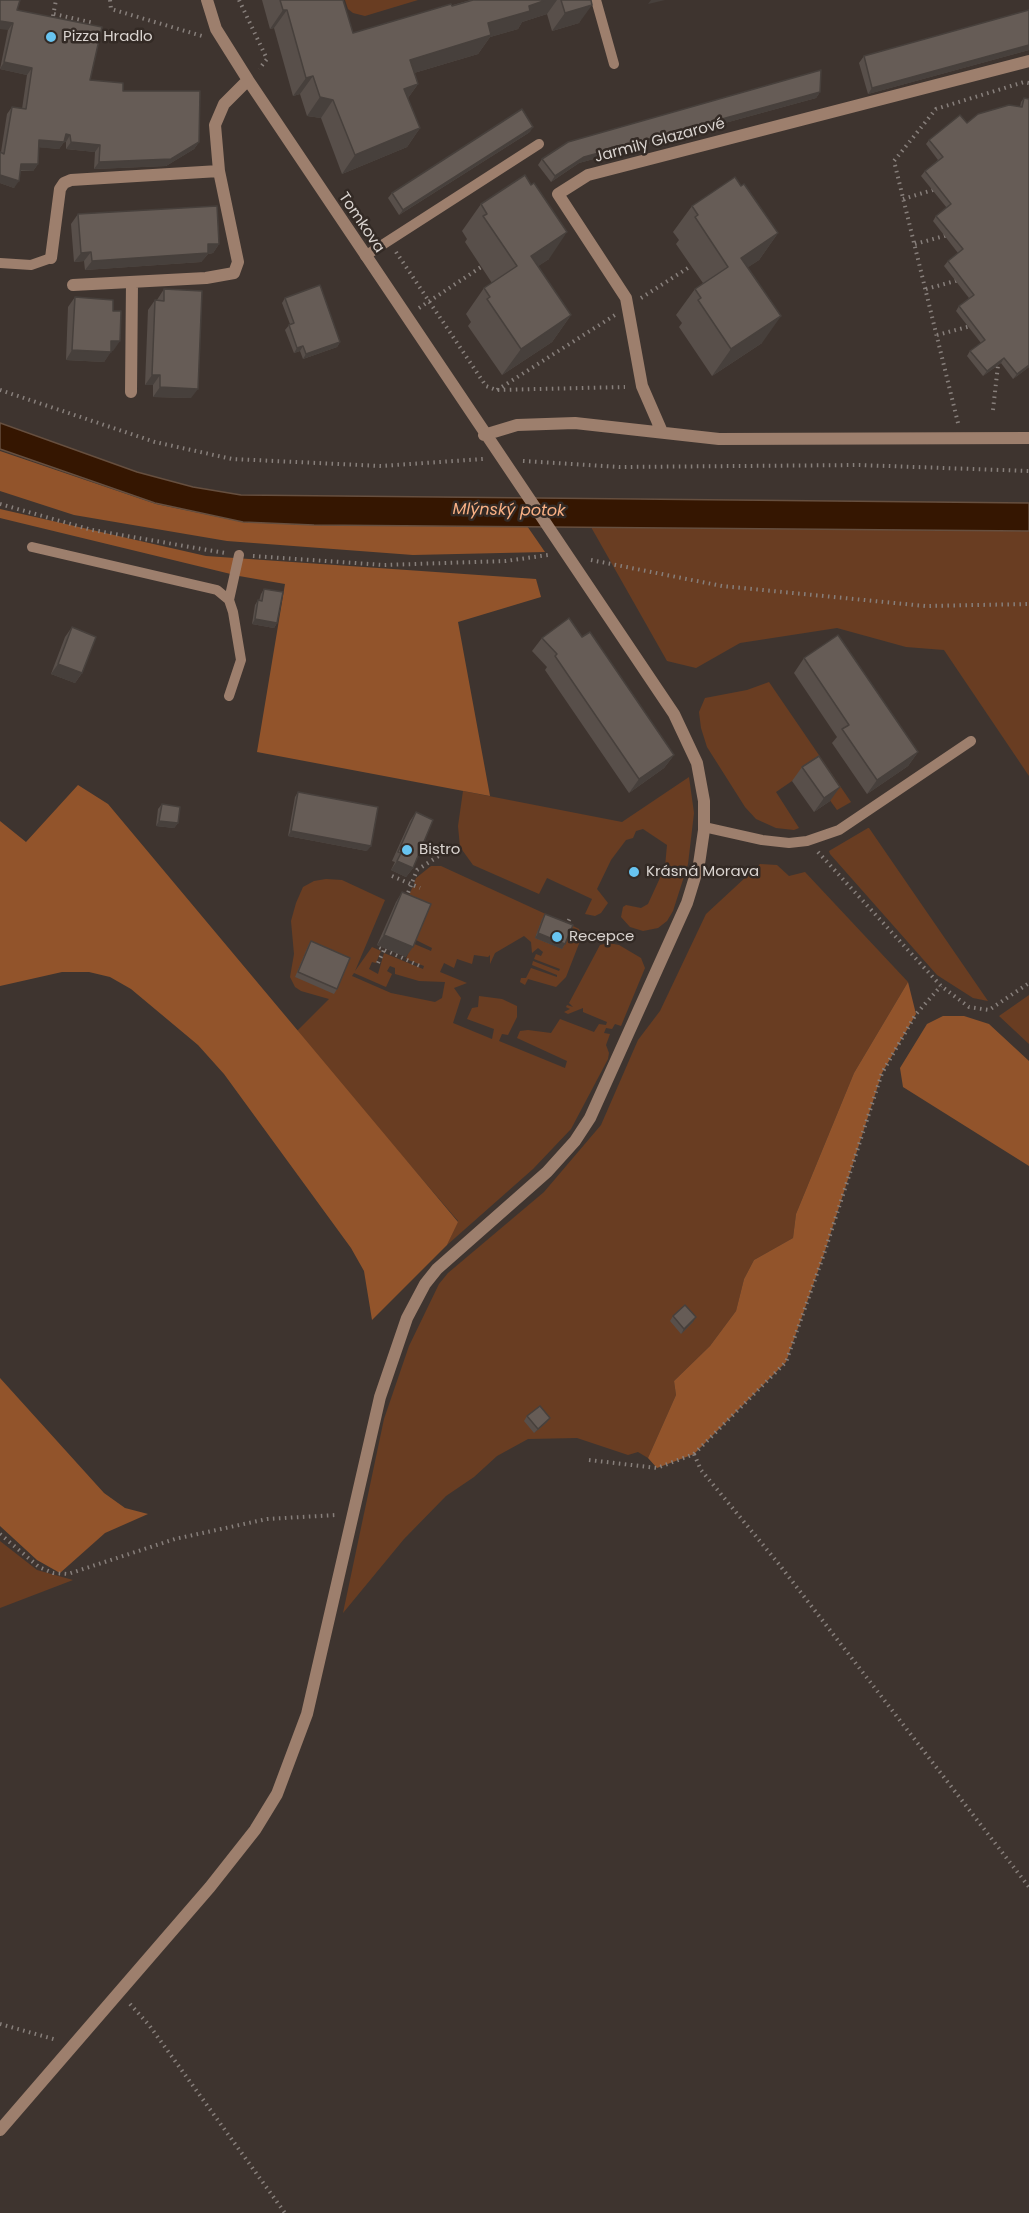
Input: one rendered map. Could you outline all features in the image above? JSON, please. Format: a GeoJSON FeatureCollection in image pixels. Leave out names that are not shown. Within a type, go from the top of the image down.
{"type":"FeatureCollection","features":[{"type":"Feature","properties":{"kind":"street","name":"Tomkova"},"geometry":{"type":"LineString","coordinates":[[0,2130],[234,1858],[277,1794],[298,1744],[310,1701],[351,1517],[386,1377],[413,1305],[437,1269],[547,1172],[575,1141],[590,1118],[687,903],[699,864],[704,827],[704,801],[697,764],[681,726],[515,479],[495,459],[484,435],[365,256],[252,76],[216,29],[207,0]]}},
{"type":"Feature","properties":{"kind":"street","name":"Jarmily Glazarové"},"geometry":{"type":"LineString","coordinates":[[662,432],[642,386],[626,298],[558,194],[588,175],[1029,61]]}},
{"type":"Feature","properties":{"kind":"street"},"geometry":{"type":"LineString","coordinates":[[73,285],[234,273],[238,262],[214,136],[216,118],[229,97],[252,76]]}},
{"type":"Feature","properties":{"kind":"street"},"geometry":{"type":"LineString","coordinates":[[51,258],[60,189],[63,183],[71,180],[219,171]]}},
{"type":"Feature","properties":{"kind":"street"},"geometry":{"type":"LineString","coordinates":[[131,392],[132,282]]}},
{"type":"Feature","properties":{"kind":"street"},"geometry":{"type":"LineString","coordinates":[[484,435],[508,427],[534,423],[575,423],[720,439],[1029,438]]}},
{"type":"Feature","properties":{"kind":"lane"},"geometry":{"type":"LineString","coordinates":[[596,0],[614,64]]}},
{"type":"Feature","properties":{"kind":"lane"},"geometry":{"type":"LineString","coordinates":[[365,256],[539,144]]}},
{"type":"Feature","properties":{"kind":"lane"},"geometry":{"type":"LineString","coordinates":[[0,263],[31,265],[51,258]]}},
{"type":"Feature","properties":{"kind":"lane"},"geometry":{"type":"LineString","coordinates":[[32,547],[217,590],[229,600]]}},
{"type":"Feature","properties":{"kind":"lane"},"geometry":{"type":"LineString","coordinates":[[229,696],[241,660],[229,600],[239,555]]}},
{"type":"Feature","properties":{"kind":"lane"},"geometry":{"type":"LineString","coordinates":[[704,827],[762,840],[789,843],[807,841],[839,830],[971,741]]}},
{"type":"Feature","properties":{"kind":"path"},"geometry":{"type":"LineString","coordinates":[[51,25],[56,0]]}},
{"type":"Feature","properties":{"kind":"path"},"geometry":{"type":"LineString","coordinates":[[110,0],[111,9],[204,36],[209,44]]}},
{"type":"Feature","properties":{"kind":"path"},"geometry":{"type":"LineString","coordinates":[[239,0],[267,59],[252,76]]}},
{"type":"Feature","properties":{"kind":"path"},"geometry":{"type":"LineString","coordinates":[[54,14],[94,23]]}},
{"type":"Feature","properties":{"kind":"path"},"geometry":{"type":"LineString","coordinates":[[961,439],[894,161],[936,109],[1024,82],[1029,83]]}},
{"type":"Feature","properties":{"kind":"path"},"geometry":{"type":"LineString","coordinates":[[903,199],[936,189]]}},
{"type":"Feature","properties":{"kind":"path"},"geometry":{"type":"LineString","coordinates":[[915,244],[948,235]]}},
{"type":"Feature","properties":{"kind":"path"},"geometry":{"type":"LineString","coordinates":[[397,254],[407,248]]}},
{"type":"Feature","properties":{"kind":"path"},"geometry":{"type":"LineString","coordinates":[[387,252],[394,249],[486,386],[496,390],[642,386]]}},
{"type":"Feature","properties":{"kind":"path"},"geometry":{"type":"LineString","coordinates":[[496,390],[691,266]]}},
{"type":"Feature","properties":{"kind":"path"},"geometry":{"type":"LineString","coordinates":[[405,317],[482,267]]}},
{"type":"Feature","properties":{"kind":"path"},"geometry":{"type":"LineString","coordinates":[[926,289],[960,280]]}},
{"type":"Feature","properties":{"kind":"path"},"geometry":{"type":"LineString","coordinates":[[937,335],[972,326]]}},
{"type":"Feature","properties":{"kind":"path"},"geometry":{"type":"LineString","coordinates":[[993,410],[998,365]]}},
{"type":"Feature","properties":{"kind":"path"},"geometry":{"type":"LineString","coordinates":[[0,390],[154,442],[232,459],[381,466],[495,459]]}},
{"type":"Feature","properties":{"kind":"path"},"geometry":{"type":"LineString","coordinates":[[522,461],[620,467],[859,465],[1029,471]]}},
{"type":"Feature","properties":{"kind":"path"},"geometry":{"type":"LineString","coordinates":[[0,504],[92,530],[239,555],[384,565],[506,561],[565,553],[722,586],[925,606],[1029,604]]}},
{"type":"Feature","properties":{"kind":"path"},"geometry":{"type":"LineString","coordinates":[[807,841],[941,986],[969,1007],[989,1010],[1029,983]]}},
{"type":"Feature","properties":{"kind":"path"},"geometry":{"type":"LineString","coordinates":[[403,905],[421,866],[451,848]]}},
{"type":"Feature","properties":{"kind":"path"},"geometry":{"type":"LineString","coordinates":[[392,876],[420,888]]}},
{"type":"Feature","properties":{"kind":"path"},"geometry":{"type":"LineString","coordinates":[[565,929],[571,916]]}},
{"type":"Feature","properties":{"kind":"path"},"geometry":{"type":"LineString","coordinates":[[384,936],[379,947],[422,967]]}},
{"type":"Feature","properties":{"kind":"path"},"geometry":{"type":"LineString","coordinates":[[378,963],[384,950]]}},
{"type":"Feature","properties":{"kind":"path"},"geometry":{"type":"LineString","coordinates":[[589,1460],[657,1468],[694,1454],[786,1362],[831,1233],[882,1073],[916,1014],[941,986]]}},
{"type":"Feature","properties":{"kind":"path"},"geometry":{"type":"LineString","coordinates":[[694,1454],[701,1470],[778,1563],[1029,1887]]}},
{"type":"Feature","properties":{"kind":"path"},"geometry":{"type":"LineString","coordinates":[[0,1534],[39,1567],[53,1573],[68,1574],[175,1539],[267,1519],[327,1514],[351,1517]]}},
{"type":"Feature","properties":{"kind":"path"},"geometry":{"type":"LineString","coordinates":[[119,1993],[149,2025],[285,2213]]}},
{"type":"Feature","properties":{"kind":"path"},"geometry":{"type":"LineString","coordinates":[[0,2025],[45,2035],[70,2049]]}},
{"type":"Feature","properties":{"kind":"shaded area"},"geometry":{"type":"Polygon","coordinates":[[[345,0],[418,0],[365,16],[348,9],[345,0]]]}},
{"type":"Feature","properties":{"kind":"shaded area"},"geometry":{"type":"Polygon","coordinates":[[[0,451],[156,504],[243,522],[314,525],[527,526],[545,552],[413,555],[227,541],[74,515],[0,491],[0,451]]]}},
{"type":"Feature","properties":{"kind":"shaded area"},"geometry":{"type":"Polygon","coordinates":[[[0,509],[206,556],[536,579],[541,597],[458,622],[490,796],[257,752],[285,584],[239,576],[0,518],[0,509]]]}},
{"type":"Feature","properties":{"kind":"shaded area"},"geometry":{"type":"Polygon","coordinates":[[[591,527],[1029,531],[1029,776],[944,650],[906,647],[837,628],[740,643],[696,668],[667,661],[591,527]]]}},
{"type":"Feature","properties":{"kind":"shaded area"},"geometry":{"type":"Polygon","coordinates":[[[769,682],[851,802],[837,810],[808,770],[776,792],[799,828],[794,830],[776,828],[756,819],[745,807],[707,747],[701,728],[699,712],[705,698],[747,690],[769,682]]]}},
{"type":"Feature","properties":{"kind":"shaded area"},"geometry":{"type":"Polygon","coordinates":[[[689,777],[694,813],[688,864],[673,911],[667,921],[658,928],[643,931],[630,927],[621,917],[623,907],[626,905],[641,908],[648,904],[665,867],[667,845],[643,829],[636,831],[633,838],[626,840],[611,860],[597,889],[608,903],[601,913],[595,916],[585,914],[592,899],[547,878],[539,894],[473,865],[460,847],[458,826],[463,791],[622,822],[689,777]]]}},
{"type":"Feature","properties":{"kind":"shaded area"},"geometry":{"type":"Polygon","coordinates":[[[78,785],[108,804],[458,1222],[447,1245],[372,1320],[364,1271],[351,1248],[224,1074],[198,1045],[131,989],[110,977],[89,972],[62,972],[0,986],[0,821],[26,842],[78,785]]]}},
{"type":"Feature","properties":{"kind":"shaded area"},"geometry":{"type":"Polygon","coordinates":[[[868,828],[988,1001],[973,998],[937,975],[830,854],[829,851],[868,828]]]}},
{"type":"Feature","properties":{"kind":"shaded area"},"geometry":{"type":"Polygon","coordinates":[[[760,864],[777,865],[789,876],[805,872],[908,982],[854,1073],[796,1214],[793,1238],[754,1260],[744,1279],[736,1311],[710,1346],[674,1381],[676,1395],[648,1458],[638,1452],[628,1455],[577,1438],[528,1439],[497,1456],[474,1477],[446,1496],[404,1539],[343,1613],[384,1419],[409,1346],[439,1284],[448,1273],[544,1192],[601,1125],[638,1040],[660,1011],[706,914],[760,864]]]}},
{"type":"Feature","properties":{"kind":"shaded area"},"geometry":{"type":"Polygon","coordinates":[[[431,866],[441,866],[550,916],[547,921],[542,920],[535,938],[571,925],[579,929],[582,936],[566,977],[556,987],[528,979],[525,985],[520,982],[521,978],[526,978],[531,968],[557,977],[557,975],[532,965],[533,961],[559,971],[560,969],[534,959],[536,954],[541,956],[543,952],[538,948],[532,953],[531,942],[524,936],[495,953],[490,964],[490,955],[488,957],[474,955],[472,964],[457,959],[454,968],[444,963],[440,972],[467,983],[454,988],[461,998],[453,1023],[492,1039],[494,1029],[467,1019],[472,1008],[478,1007],[479,996],[502,999],[517,1006],[517,1017],[508,1035],[502,1034],[499,1041],[565,1068],[567,1061],[517,1038],[520,1031],[551,1033],[560,1019],[594,1032],[599,1024],[606,1025],[607,1022],[583,1012],[583,1008],[568,1014],[564,1012],[570,1009],[566,1007],[567,1005],[573,1007],[569,1003],[600,945],[609,943],[619,945],[641,958],[645,968],[621,1026],[615,1024],[612,1029],[606,1028],[604,1033],[610,1034],[606,1045],[609,1053],[608,1059],[571,1129],[533,1169],[447,1245],[458,1221],[296,1032],[329,999],[301,991],[295,987],[290,977],[294,954],[291,921],[296,903],[303,887],[314,881],[326,879],[342,880],[385,900],[355,971],[372,947],[381,951],[376,963],[372,962],[369,969],[378,974],[384,953],[423,969],[424,966],[406,959],[412,943],[431,951],[432,948],[414,939],[405,906],[412,888],[417,885],[414,884],[416,878],[431,866]],[[390,966],[387,971],[392,974],[386,987],[354,973],[352,976],[391,993],[435,1002],[442,998],[445,982],[419,981],[395,974],[395,968],[390,966]]]}},
{"type":"Feature","properties":{"kind":"shaded area"},"geometry":{"type":"Polygon","coordinates":[[[908,982],[916,1014],[882,1073],[824,1254],[786,1362],[694,1454],[657,1468],[648,1458],[676,1395],[674,1381],[710,1346],[736,1311],[744,1279],[754,1260],[793,1238],[796,1214],[854,1073],[908,982]]]}},
{"type":"Feature","properties":{"kind":"shaded area"},"geometry":{"type":"Polygon","coordinates":[[[1029,995],[1029,1044],[999,1016],[1029,995]]]}},
{"type":"Feature","properties":{"kind":"shaded area"},"geometry":{"type":"Polygon","coordinates":[[[943,1016],[964,1016],[989,1024],[1029,1061],[1029,1166],[903,1087],[900,1068],[927,1024],[943,1016]]]}},
{"type":"Feature","properties":{"kind":"shaded area"},"geometry":{"type":"Polygon","coordinates":[[[0,1378],[104,1493],[125,1508],[148,1514],[105,1533],[60,1573],[37,1560],[0,1526],[0,1378]]]}},
{"type":"Feature","properties":{"kind":"shaded area"},"geometry":{"type":"Polygon","coordinates":[[[0,1541],[37,1570],[73,1580],[0,1608],[0,1541]]]}},
{"type":"Feature","properties":{"kind":"water","name":"Mlýnský potok"},"geometry":{"type":"Polygon","coordinates":[[[0,423],[137,472],[193,487],[241,495],[1029,503],[1029,531],[314,525],[243,522],[155,503],[0,449],[0,423]]]}},
{"type":"Feature","properties":{"kind":"building"},"geometry":{"type":"Polygon","coordinates":[[[0,0],[20,0],[17,10],[102,27],[90,80],[123,83],[123,91],[200,91],[199,142],[171,159],[99,162],[100,145],[71,142],[70,135],[66,134],[64,142],[39,140],[38,164],[21,164],[19,181],[0,175],[0,152],[4,154],[12,107],[26,109],[32,68],[4,62],[13,23],[0,21],[0,0]]]}},
{"type":"Feature","properties":{"kind":"building"},"geometry":{"type":"Polygon","coordinates":[[[280,0],[343,0],[353,33],[451,4],[452,6],[473,0],[546,0],[529,6],[530,11],[488,23],[491,35],[410,60],[418,84],[404,89],[420,128],[355,155],[333,100],[320,97],[313,76],[306,78],[287,10],[283,10],[280,0]]]}},
{"type":"Feature","properties":{"kind":"building"},"geometry":{"type":"Polygon","coordinates":[[[561,0],[591,0],[592,5],[565,13],[561,0]]]}},
{"type":"Feature","properties":{"kind":"building"},"geometry":{"type":"Polygon","coordinates":[[[1029,10],[1029,45],[872,88],[864,56],[1029,10]]]}},
{"type":"Feature","properties":{"kind":"building"},"geometry":{"type":"Polygon","coordinates":[[[821,70],[820,92],[584,157],[555,176],[542,159],[568,142],[821,70]]]}},
{"type":"Feature","properties":{"kind":"building"},"geometry":{"type":"Polygon","coordinates":[[[1024,98],[1029,99],[1029,365],[1017,374],[1004,358],[987,371],[970,351],[985,340],[959,306],[974,295],[948,261],[963,249],[936,216],[951,204],[925,171],[943,157],[929,140],[960,115],[967,123],[978,114],[1009,105],[1022,107],[1024,98]]]}},
{"type":"Feature","properties":{"kind":"building"},"geometry":{"type":"Polygon","coordinates":[[[522,109],[533,127],[403,210],[392,193],[522,109]]]}},
{"type":"Feature","properties":{"kind":"building"},"geometry":{"type":"Polygon","coordinates":[[[525,175],[531,185],[534,183],[567,232],[531,256],[571,315],[521,349],[487,299],[490,297],[484,288],[517,266],[483,216],[487,214],[481,204],[525,175]]]}},
{"type":"Feature","properties":{"kind":"building"},"geometry":{"type":"Polygon","coordinates":[[[735,177],[741,186],[744,184],[778,233],[741,258],[781,316],[731,349],[698,300],[701,298],[695,289],[728,267],[695,217],[698,215],[692,206],[735,177]]]}},
{"type":"Feature","properties":{"kind":"building"},"geometry":{"type":"Polygon","coordinates":[[[217,206],[219,244],[208,244],[208,253],[92,261],[91,252],[81,253],[78,214],[217,206]]]}},
{"type":"Feature","properties":{"kind":"building"},"geometry":{"type":"Polygon","coordinates":[[[320,285],[340,342],[306,354],[303,346],[297,348],[289,325],[294,323],[285,298],[320,285]]]}},
{"type":"Feature","properties":{"kind":"building"},"geometry":{"type":"Polygon","coordinates":[[[164,289],[202,291],[198,389],[160,387],[160,375],[152,375],[155,300],[164,301],[164,289]]]}},
{"type":"Feature","properties":{"kind":"building"},"geometry":{"type":"Polygon","coordinates":[[[75,297],[113,300],[113,311],[121,311],[120,341],[111,341],[111,352],[72,350],[75,297]]]}},
{"type":"Feature","properties":{"kind":"building"},"geometry":{"type":"Polygon","coordinates":[[[264,589],[283,592],[277,623],[255,619],[258,600],[262,601],[264,589]]]}},
{"type":"Feature","properties":{"kind":"building"},"geometry":{"type":"Polygon","coordinates":[[[569,618],[582,637],[590,632],[674,755],[639,779],[555,656],[557,654],[542,638],[569,618]]]}},
{"type":"Feature","properties":{"kind":"building"},"geometry":{"type":"Polygon","coordinates":[[[72,627],[96,637],[82,673],[58,664],[72,627]]]}},
{"type":"Feature","properties":{"kind":"building"},"geometry":{"type":"Polygon","coordinates":[[[838,635],[918,752],[877,780],[842,729],[849,725],[804,658],[838,635]]]}},
{"type":"Feature","properties":{"kind":"building"},"geometry":{"type":"Polygon","coordinates":[[[819,756],[840,787],[824,798],[802,767],[819,756]]]}},
{"type":"Feature","properties":{"kind":"building"},"geometry":{"type":"Polygon","coordinates":[[[298,792],[378,807],[371,846],[291,831],[298,792]]]}},
{"type":"Feature","properties":{"kind":"building"},"geometry":{"type":"Polygon","coordinates":[[[162,804],[180,807],[178,823],[159,821],[162,804]]]}},
{"type":"Feature","properties":{"kind":"building","name":"Bistro"},"geometry":{"type":"Polygon","coordinates":[[[416,812],[433,820],[413,868],[397,861],[401,853],[398,852],[416,812]]]}},
{"type":"Feature","properties":{"kind":"building"},"geometry":{"type":"Polygon","coordinates":[[[402,892],[431,904],[413,947],[384,935],[402,892]]]}},
{"type":"Feature","properties":{"kind":"building"},"geometry":{"type":"Polygon","coordinates":[[[545,914],[573,925],[565,944],[538,933],[545,914]]]}},
{"type":"Feature","properties":{"kind":"building"},"geometry":{"type":"Polygon","coordinates":[[[311,941],[350,958],[337,989],[298,972],[311,941]]]}},
{"type":"Feature","properties":{"kind":"building"},"geometry":{"type":"Polygon","coordinates":[[[685,1305],[696,1317],[684,1329],[673,1316],[685,1305]]]}},
{"type":"Feature","properties":{"kind":"building"},"geometry":{"type":"Polygon","coordinates":[[[540,1406],[550,1418],[538,1429],[527,1416],[540,1406]]]}},
{"type":"Feature","properties":{"kind":"place","name":"Pizza Hradlo"},"geometry":{"type":"Point","coordinates":[51,37]}},
{"type":"Feature","properties":{"kind":"place","name":"Bistro"},"geometry":{"type":"Point","coordinates":[407,850]}},
{"type":"Feature","properties":{"kind":"place","name":"Krásná Morava"},"geometry":{"type":"Point","coordinates":[634,872]}},
{"type":"Feature","properties":{"kind":"place","name":"Recepce"},"geometry":{"type":"Point","coordinates":[557,937]}}]}
